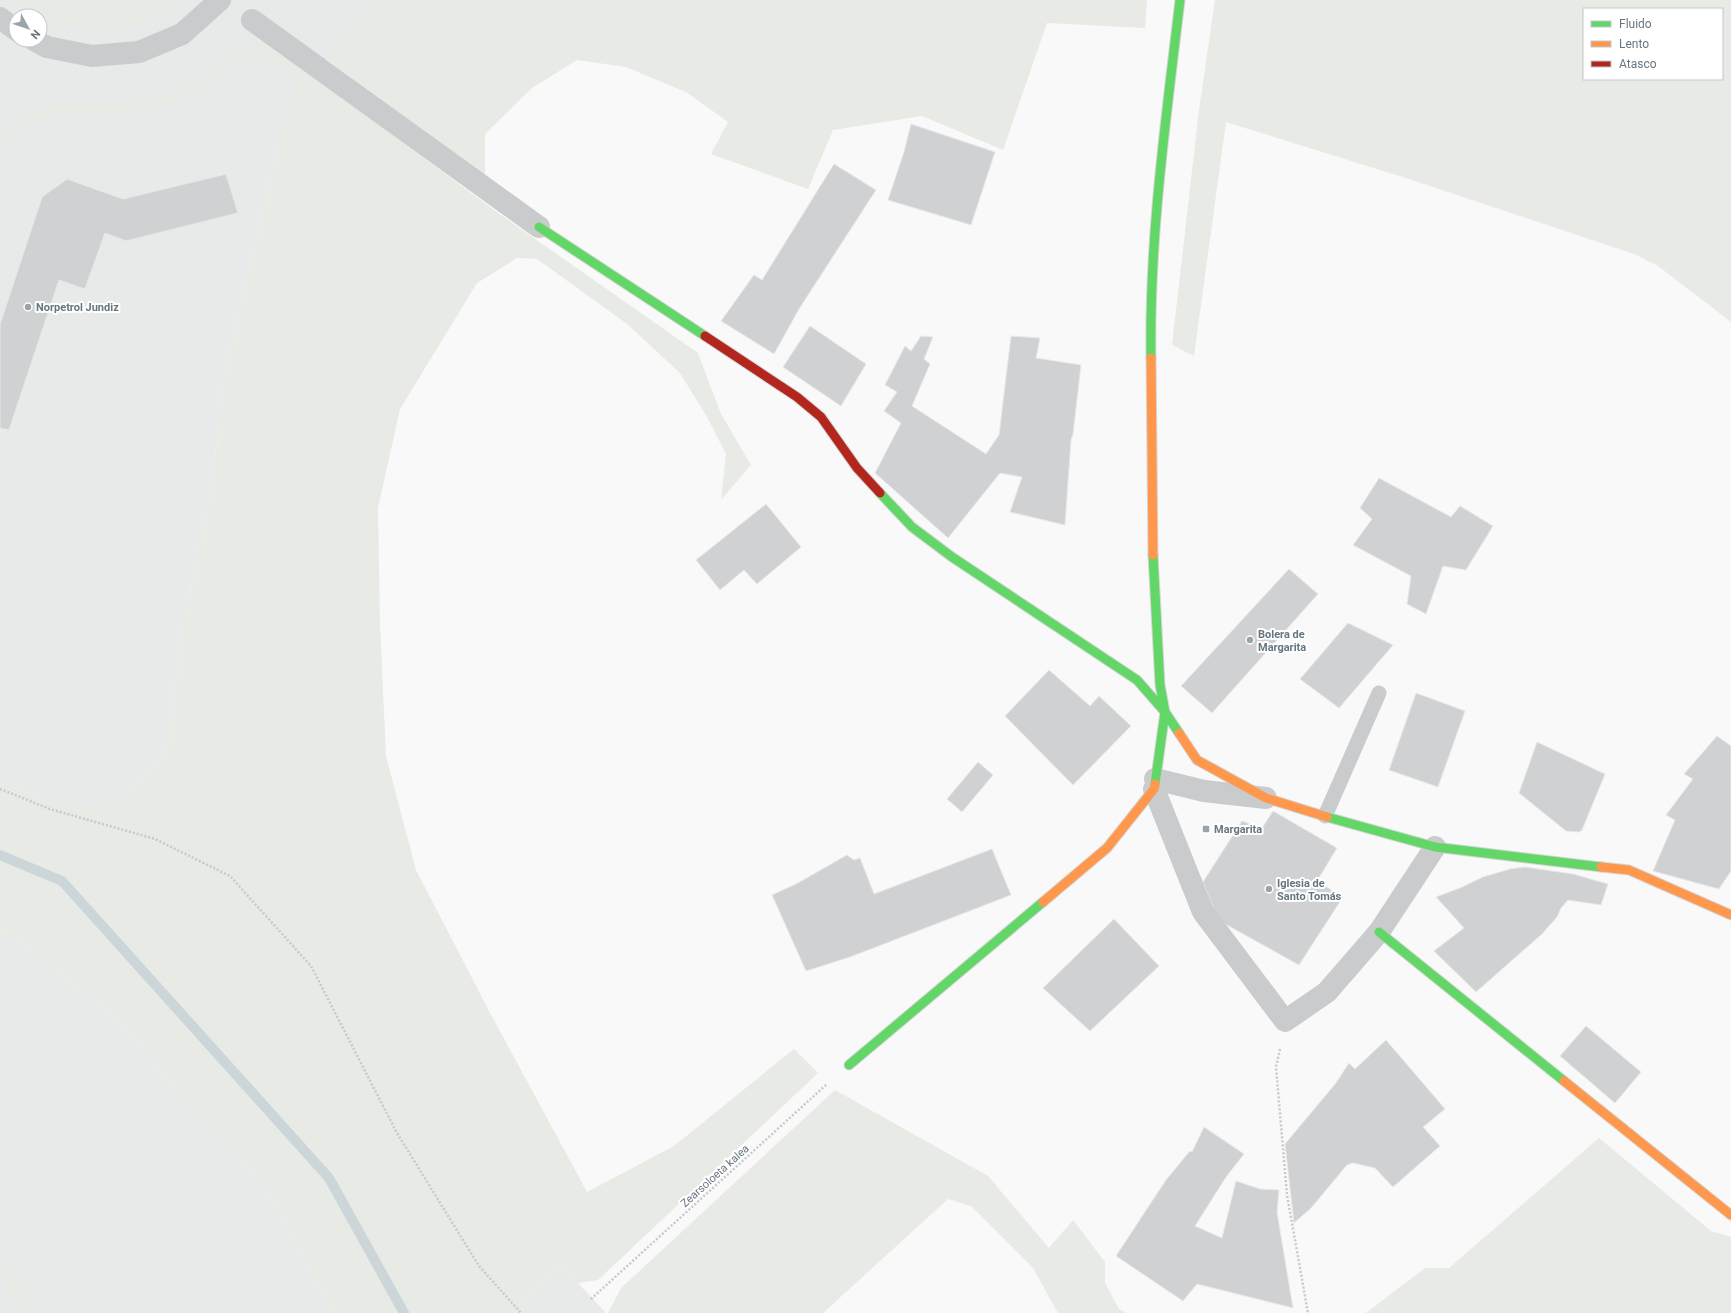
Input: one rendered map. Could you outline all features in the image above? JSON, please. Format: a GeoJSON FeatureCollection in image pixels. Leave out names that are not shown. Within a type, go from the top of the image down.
{"type":"FeatureCollection","features":[{"type":"Feature","properties":{"kind":"street"},"geometry":{"type":"LineString","coordinates":[[48,47],[92,56],[139,52],[182,34],[220,0]]}},
{"type":"Feature","properties":{"kind":"street"},"geometry":{"type":"LineString","coordinates":[[1180,0],[1163,143],[1150,308],[1153,549],[1160,685],[1165,712],[1155,784],[1203,912],[1285,1021],[1327,992],[1379,932],[1435,847]]}},
{"type":"Feature","properties":{"kind":"street"},"geometry":{"type":"LineString","coordinates":[[252,20],[539,227],[797,397],[821,417],[857,468],[912,527],[952,557],[1137,680],[1165,712],[1197,760],[1266,798]]}},
{"type":"Feature","properties":{"kind":"street"},"geometry":{"type":"LineString","coordinates":[[1155,784],[1266,798],[1435,847],[1629,870],[1731,915]]}},
{"type":"Feature","properties":{"kind":"street"},"geometry":{"type":"LineString","coordinates":[[849,1064],[1106,848],[1155,784]]}},
{"type":"Feature","properties":{"kind":"street"},"geometry":{"type":"LineString","coordinates":[[1379,932],[1731,1214]]}},
{"type":"Feature","properties":{"kind":"lane"},"geometry":{"type":"LineString","coordinates":[[1325,816],[1379,693]]}},
{"type":"Feature","properties":{"kind":"path"},"geometry":{"type":"LineString","coordinates":[[0,789],[50,809],[155,839],[230,876],[311,966],[397,1133],[479,1266],[521,1313]]}},
{"type":"Feature","properties":{"kind":"path"},"geometry":{"type":"LineString","coordinates":[[1285,1021],[1276,1067],[1287,1195],[1308,1313]]}},
{"type":"Feature","properties":{"kind":"path","name":"Zearsoloeta kalea"},"geometry":{"type":"LineString","coordinates":[[591,1299],[849,1064]]}},
{"type":"Feature","properties":{"kind":"shaded area"},"geometry":{"type":"Polygon","coordinates":[[[0,0],[381,0],[312,75],[281,136],[224,378],[211,491],[182,632],[167,752],[130,790],[88,811],[44,801],[0,781],[0,0]]]}},
{"type":"Feature","properties":{"kind":"shaded area"},"geometry":{"type":"Polygon","coordinates":[[[18,0],[181,0],[155,18],[110,30],[62,25],[48,17],[48,8],[30,8],[18,0]]]}},
{"type":"Feature","properties":{"kind":"shaded area"},"geometry":{"type":"Polygon","coordinates":[[[381,0],[1147,0],[1145,28],[1047,23],[1003,150],[922,116],[833,130],[808,189],[711,154],[728,122],[686,92],[626,67],[577,60],[532,88],[485,134],[485,176],[326,59],[381,0]]]}},
{"type":"Feature","properties":{"kind":"shaded area"},"geometry":{"type":"Polygon","coordinates":[[[1215,0],[1731,0],[1731,322],[1658,266],[1634,254],[1409,179],[1226,122],[1194,356],[1172,345],[1199,110],[1215,0]]]}},
{"type":"Feature","properties":{"kind":"shaded area"},"geometry":{"type":"Polygon","coordinates":[[[253,42],[269,44],[501,215],[698,353],[721,414],[751,465],[721,500],[726,454],[707,417],[680,373],[627,324],[537,259],[517,258],[477,283],[400,409],[378,508],[380,624],[386,756],[416,870],[489,1011],[587,1192],[674,1146],[794,1049],[818,1073],[598,1280],[578,1283],[561,1265],[510,1313],[334,1313],[267,1191],[240,1157],[186,1103],[125,1027],[25,944],[0,931],[0,781],[44,801],[88,810],[130,790],[167,752],[182,632],[211,491],[224,378],[281,136],[299,81],[253,49],[240,62],[210,84],[177,100],[159,106],[123,112],[57,113],[30,123],[16,132],[0,147],[0,133],[23,114],[46,107],[84,103],[146,100],[180,89],[215,70],[253,42]]]}},
{"type":"Feature","properties":{"kind":"shaded area"},"geometry":{"type":"Polygon","coordinates":[[[0,931],[25,944],[125,1027],[186,1103],[240,1157],[267,1191],[334,1313],[0,1313],[0,931]]]}},
{"type":"Feature","properties":{"kind":"shaded area"},"geometry":{"type":"Polygon","coordinates":[[[835,1090],[988,1176],[1049,1248],[1073,1220],[1105,1262],[1105,1283],[1119,1309],[1127,1313],[1058,1313],[1033,1268],[971,1206],[948,1199],[823,1313],[608,1313],[621,1288],[835,1090]]]}},
{"type":"Feature","properties":{"kind":"shaded area"},"geometry":{"type":"Polygon","coordinates":[[[1599,1138],[1711,1231],[1731,1237],[1731,1313],[1366,1313],[1425,1268],[1449,1268],[1599,1138]]]}},
{"type":"Feature","properties":{"kind":"shaded area"},"geometry":{"type":"Polygon","coordinates":[[[561,1265],[606,1313],[510,1313],[561,1265]]]}},
{"type":"Feature","properties":{"kind":"shaded area"},"geometry":{"type":"Polygon","coordinates":[[[11,1268],[35,1313],[22,1313],[0,1272],[11,1268]]]}},
{"type":"Feature","properties":{"kind":"building"},"geometry":{"type":"Polygon","coordinates":[[[911,124],[995,152],[971,225],[888,200],[904,152],[911,124]]]}},
{"type":"Feature","properties":{"kind":"building"},"geometry":{"type":"Polygon","coordinates":[[[834,164],[876,190],[799,309],[774,354],[721,321],[754,275],[762,280],[834,164]]]}},
{"type":"Feature","properties":{"kind":"building","name":"Norpetrol Jundiz"},"geometry":{"type":"Polygon","coordinates":[[[226,174],[238,213],[126,241],[105,233],[85,289],[59,280],[9,430],[0,428],[0,324],[42,197],[67,179],[123,199],[226,174]]]}},
{"type":"Feature","properties":{"kind":"building"},"geometry":{"type":"Polygon","coordinates":[[[810,326],[866,364],[841,406],[783,367],[810,326]]]}},
{"type":"Feature","properties":{"kind":"building"},"geometry":{"type":"Polygon","coordinates":[[[921,336],[933,337],[924,359],[930,364],[912,406],[986,454],[999,435],[1011,336],[1040,338],[1036,358],[1081,365],[1071,440],[1065,525],[1010,512],[1022,477],[1000,473],[948,538],[875,473],[901,423],[884,411],[897,392],[885,385],[905,346],[911,351],[921,336]]]}},
{"type":"Feature","properties":{"kind":"building"},"geometry":{"type":"Polygon","coordinates":[[[1379,478],[1451,517],[1460,506],[1493,526],[1466,570],[1443,566],[1426,614],[1407,604],[1411,576],[1353,545],[1372,519],[1360,508],[1379,478]]]}},
{"type":"Feature","properties":{"kind":"building"},"geometry":{"type":"Polygon","coordinates":[[[766,504],[801,547],[757,584],[744,570],[720,590],[696,560],[766,504]]]}},
{"type":"Feature","properties":{"kind":"building","name":"Bolera de Margarita"},"geometry":{"type":"Polygon","coordinates":[[[1289,569],[1318,594],[1212,713],[1181,686],[1289,569]]]}},
{"type":"Feature","properties":{"kind":"building"},"geometry":{"type":"Polygon","coordinates":[[[1348,623],[1393,645],[1339,708],[1300,679],[1348,623]]]}},
{"type":"Feature","properties":{"kind":"building"},"geometry":{"type":"Polygon","coordinates":[[[1049,670],[1090,706],[1099,696],[1131,726],[1073,785],[1005,716],[1049,670]]]}},
{"type":"Feature","properties":{"kind":"building"},"geometry":{"type":"Polygon","coordinates":[[[1416,693],[1465,711],[1438,787],[1389,770],[1416,693]]]}},
{"type":"Feature","properties":{"kind":"building"},"geometry":{"type":"Polygon","coordinates":[[[1717,736],[1731,746],[1731,871],[1719,889],[1653,871],[1675,820],[1666,815],[1693,779],[1684,774],[1717,736]]]}},
{"type":"Feature","properties":{"kind":"building"},"geometry":{"type":"Polygon","coordinates":[[[1537,742],[1605,774],[1582,830],[1579,832],[1566,831],[1519,793],[1537,742]]]}},
{"type":"Feature","properties":{"kind":"building"},"geometry":{"type":"Polygon","coordinates":[[[978,762],[993,775],[962,812],[947,799],[978,762]]]}},
{"type":"Feature","properties":{"kind":"building","name":"Iglesia de Santo Tomás"},"geometry":{"type":"Polygon","coordinates":[[[1273,811],[1337,848],[1317,881],[1343,897],[1299,965],[1218,920],[1203,882],[1242,821],[1262,828],[1273,811]]]}},
{"type":"Feature","properties":{"kind":"building"},"geometry":{"type":"Polygon","coordinates":[[[992,849],[1011,895],[850,957],[806,971],[772,895],[796,884],[847,855],[854,860],[860,858],[874,894],[992,849]]]}},
{"type":"Feature","properties":{"kind":"building"},"geometry":{"type":"Polygon","coordinates":[[[1525,867],[1573,874],[1608,884],[1601,905],[1568,900],[1561,908],[1557,917],[1542,934],[1476,992],[1434,951],[1464,928],[1436,897],[1483,877],[1510,869],[1525,867]]]}},
{"type":"Feature","properties":{"kind":"building"},"geometry":{"type":"Polygon","coordinates":[[[1114,919],[1159,966],[1090,1031],[1043,988],[1114,919]]]}},
{"type":"Feature","properties":{"kind":"building"},"geometry":{"type":"Polygon","coordinates":[[[1586,1026],[1641,1072],[1615,1103],[1560,1056],[1586,1026]]]}},
{"type":"Feature","properties":{"kind":"building"},"geometry":{"type":"Polygon","coordinates":[[[1386,1040],[1445,1109],[1423,1127],[1440,1146],[1393,1187],[1375,1168],[1353,1163],[1347,1165],[1311,1208],[1294,1223],[1285,1144],[1336,1083],[1349,1063],[1355,1069],[1386,1040]]]}},
{"type":"Feature","properties":{"kind":"building"},"geometry":{"type":"Polygon","coordinates":[[[1204,1127],[1244,1154],[1226,1177],[1195,1226],[1222,1238],[1236,1181],[1260,1189],[1279,1190],[1277,1212],[1293,1308],[1197,1284],[1183,1301],[1116,1256],[1166,1180],[1190,1151],[1192,1152],[1204,1127]]]}},
{"type":"Feature","properties":{"kind":"waterway"},"geometry":{"type":"LineString","coordinates":[[0,855],[62,881],[329,1178],[404,1313]]}},
{"type":"Feature","properties":{"kind":"traffic: fast"},"geometry":{"type":"LineString","coordinates":[[1151,358],[1151,313],[1156,223],[1164,134],[1180,0]]}},
{"type":"Feature","properties":{"kind":"traffic: fast"},"geometry":{"type":"LineString","coordinates":[[539,227],[705,336]]}},
{"type":"Feature","properties":{"kind":"traffic: fast"},"geometry":{"type":"LineString","coordinates":[[880,493],[912,527],[952,557],[1137,680],[1165,712],[1179,733]]}},
{"type":"Feature","properties":{"kind":"traffic: fast"},"geometry":{"type":"LineString","coordinates":[[1153,555],[1160,685],[1165,712],[1155,784]]}},
{"type":"Feature","properties":{"kind":"traffic: fast"},"geometry":{"type":"LineString","coordinates":[[1327,817],[1435,847],[1601,867]]}},
{"type":"Feature","properties":{"kind":"traffic: fast"},"geometry":{"type":"LineString","coordinates":[[849,1065],[1043,902]]}},
{"type":"Feature","properties":{"kind":"traffic: fast"},"geometry":{"type":"LineString","coordinates":[[1379,932],[1564,1081]]}},
{"type":"Feature","properties":{"kind":"traffic: slow"},"geometry":{"type":"LineString","coordinates":[[1151,358],[1153,555]]}},
{"type":"Feature","properties":{"kind":"traffic: slow"},"geometry":{"type":"LineString","coordinates":[[1179,733],[1197,760],[1266,798],[1327,817]]}},
{"type":"Feature","properties":{"kind":"traffic: slow"},"geometry":{"type":"LineString","coordinates":[[1043,902],[1107,848],[1154,789],[1155,784]]}},
{"type":"Feature","properties":{"kind":"traffic: slow"},"geometry":{"type":"LineString","coordinates":[[1601,867],[1629,870],[1731,915]]}},
{"type":"Feature","properties":{"kind":"traffic: slow"},"geometry":{"type":"LineString","coordinates":[[1564,1081],[1731,1215]]}},
{"type":"Feature","properties":{"kind":"traffic: jam"},"geometry":{"type":"LineString","coordinates":[[705,336],[797,397],[821,417],[857,468],[880,493]]}},
{"type":"Feature","properties":{"kind":"place","name":"Norpetrol Jundiz"},"geometry":{"type":"Point","coordinates":[28,307]}},
{"type":"Feature","properties":{"kind":"place","name":"Bolera de Margarita"},"geometry":{"type":"Point","coordinates":[1250,640]}},
{"type":"Feature","properties":{"kind":"place","name":"Margarita"},"geometry":{"type":"Point","coordinates":[1206,829]}},
{"type":"Feature","properties":{"kind":"place","name":"Iglesia de Santo Tomás"},"geometry":{"type":"Point","coordinates":[1269,889]}}]}
